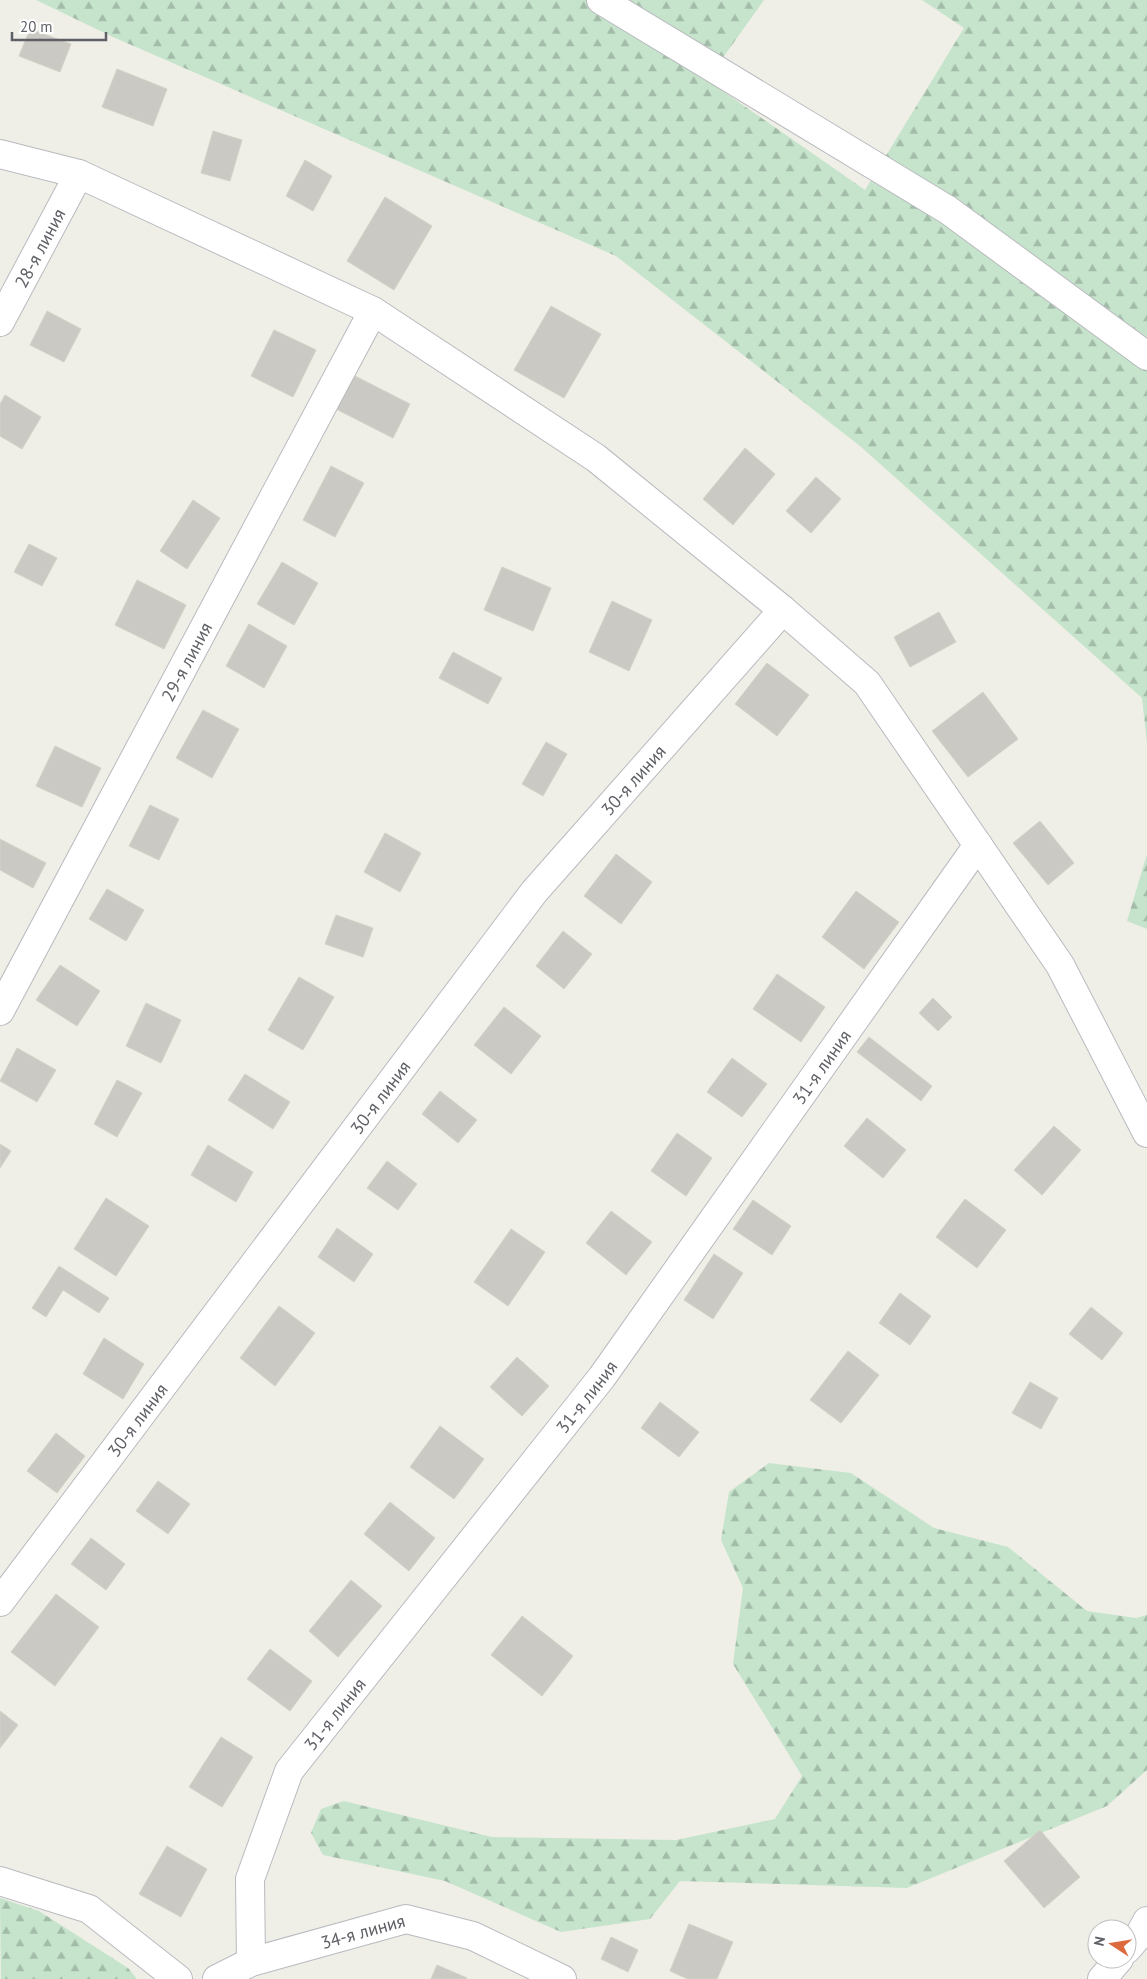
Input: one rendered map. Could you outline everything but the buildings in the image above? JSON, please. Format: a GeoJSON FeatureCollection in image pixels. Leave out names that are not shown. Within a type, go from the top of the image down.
{"type":"FeatureCollection","features":[{"type":"Feature","properties":{"kind":"street"},"geometry":{"type":"LineString","coordinates":[[601,0],[948,210],[1147,356]]}},
{"type":"Feature","properties":{"kind":"street"},"geometry":{"type":"LineString","coordinates":[[0,154],[79,174],[373,310],[596,458],[783,610],[867,683],[1060,966],[1147,1133]]}},
{"type":"Feature","properties":{"kind":"street","name":"28-я линия"},"geometry":{"type":"LineString","coordinates":[[0,322],[79,174]]}},
{"type":"Feature","properties":{"kind":"street","name":"29-я линия"},"geometry":{"type":"LineString","coordinates":[[0,1011],[373,310]]}},
{"type":"Feature","properties":{"kind":"street","name":"30-я линия"},"geometry":{"type":"LineString","coordinates":[[0,1602],[534,892],[783,610]]}},
{"type":"Feature","properties":{"kind":"street","name":"31-я линия"},"geometry":{"type":"LineString","coordinates":[[251,1962],[250,1879],[288,1771],[602,1377],[978,845]]}},
{"type":"Feature","properties":{"kind":"street"},"geometry":{"type":"LineString","coordinates":[[0,1881],[89,1909],[178,1979]]}},
{"type":"Feature","properties":{"kind":"street","name":"34-я линия"},"geometry":{"type":"LineString","coordinates":[[217,1979],[251,1962],[406,1919],[473,1936],[562,1979]]}},
{"type":"Feature","properties":{"kind":"street"},"geometry":{"type":"LineString","coordinates":[[1137,1937],[1147,1921]]}},
{"type":"Feature","properties":{"kind":"street"},"geometry":{"type":"LineString","coordinates":[[1102,1979],[1110,1969]]}},
{"type":"Feature","properties":{"kind":"green space"},"geometry":{"type":"Polygon","coordinates":[[[36,0],[764,0],[707,80],[865,190],[964,28],[922,0],[1147,0],[1147,743],[1142,698],[860,446],[616,256],[113,37],[36,0]]]}},
{"type":"Feature","properties":{"kind":"green space"},"geometry":{"type":"Polygon","coordinates":[[[1147,854],[1147,929],[1127,921],[1147,854]]]}},
{"type":"Feature","properties":{"kind":"green space"},"geometry":{"type":"Polygon","coordinates":[[[769,1463],[851,1473],[934,1528],[1008,1547],[1087,1611],[1136,1618],[1147,1615],[1147,1770],[1107,1806],[907,1888],[680,1881],[650,1919],[561,1932],[445,1881],[323,1855],[311,1833],[321,1809],[344,1801],[492,1837],[676,1840],[775,1819],[802,1776],[733,1664],[743,1588],[721,1540],[729,1492],[769,1463]]]}},
{"type":"Feature","properties":{"kind":"green space"},"geometry":{"type":"Polygon","coordinates":[[[0,1898],[39,1911],[128,1968],[137,1979],[1,1979],[0,1898]]]}}]}
